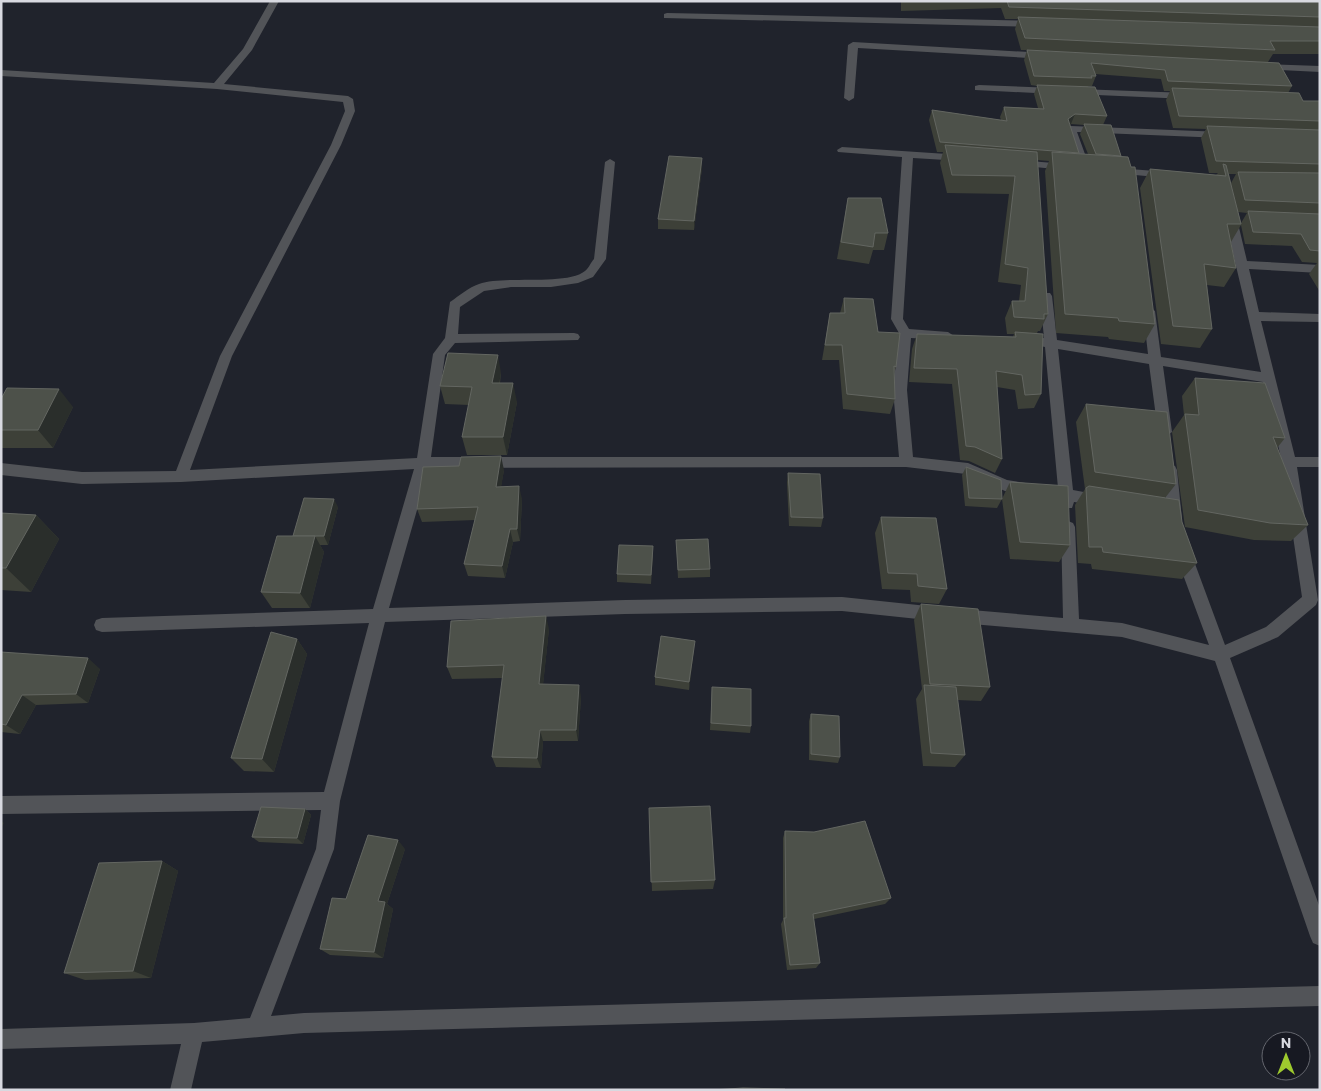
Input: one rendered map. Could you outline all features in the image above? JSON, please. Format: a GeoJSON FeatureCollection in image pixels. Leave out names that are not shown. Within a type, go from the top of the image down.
{"type":"FeatureCollection","features":[{"type":"Feature","properties":{"kind":"street"},"geometry":{"type":"LineString","coordinates":[[217,86],[247,50],[276,1]]}},
{"type":"Feature","properties":{"kind":"street"},"geometry":{"type":"LineString","coordinates":[[667,16],[874,19],[1051,25]]}},
{"type":"Feature","properties":{"kind":"street"},"geometry":{"type":"LineString","coordinates":[[849,98],[853,45],[1055,57]]}},
{"type":"Feature","properties":{"kind":"street"},"geometry":{"type":"LineString","coordinates":[[1251,67],[1320,69]]}},
{"type":"Feature","properties":{"kind":"street"},"geometry":{"type":"LineString","coordinates":[[1,73],[217,86],[348,99],[350,111],[336,145],[226,356],[181,476]]}},
{"type":"Feature","properties":{"kind":"street"},"geometry":{"type":"LineString","coordinates":[[980,88],[1203,97]]}},
{"type":"Feature","properties":{"kind":"street"},"geometry":{"type":"LineString","coordinates":[[1094,169],[1071,129],[1230,135]]}},
{"type":"Feature","properties":{"kind":"street"},"geometry":{"type":"LineString","coordinates":[[842,150],[977,160]]}},
{"type":"Feature","properties":{"kind":"street"},"geometry":{"type":"LineString","coordinates":[[906,462],[900,390],[905,333],[896,320],[908,154]]}},
{"type":"Feature","properties":{"kind":"street"},"geometry":{"type":"LineString","coordinates":[[257,1027],[325,849],[331,801],[379,616],[423,463],[439,354],[450,339],[454,305],[481,287],[511,283],[551,283],[578,279],[589,274],[600,259],[610,162]]}},
{"type":"Feature","properties":{"kind":"street"},"geometry":{"type":"LineString","coordinates":[[1007,162],[1037,169],[1094,169],[1176,175]]}},
{"type":"Feature","properties":{"kind":"street"},"geometry":{"type":"LineString","coordinates":[[1131,172],[1133,191]]}},
{"type":"Feature","properties":{"kind":"street"},"geometry":{"type":"LineString","coordinates":[[102,625],[625,607],[842,604],[1122,630],[1221,655],[1272,632],[1310,600],[1288,462],[1242,265],[1236,217],[1226,198]]}},
{"type":"Feature","properties":{"kind":"street"},"geometry":{"type":"LineString","coordinates":[[1242,265],[1320,269]]}},
{"type":"Feature","properties":{"kind":"street"},"geometry":{"type":"LineString","coordinates":[[1045,283],[1049,343],[1066,495],[1072,625]]}},
{"type":"Feature","properties":{"kind":"street"},"geometry":{"type":"LineString","coordinates":[[1147,295],[1167,450],[1169,509],[1320,936]]}},
{"type":"Feature","properties":{"kind":"street"},"geometry":{"type":"LineString","coordinates":[[1254,316],[1320,318]]}},
{"type":"Feature","properties":{"kind":"street"},"geometry":{"type":"LineString","coordinates":[[905,333],[963,337]]}},
{"type":"Feature","properties":{"kind":"street"},"geometry":{"type":"LineString","coordinates":[[450,339],[574,337]]}},
{"type":"Feature","properties":{"kind":"street"},"geometry":{"type":"LineString","coordinates":[[1030,342],[1049,343],[1268,378]]}},
{"type":"Feature","properties":{"kind":"street"},"geometry":{"type":"LineString","coordinates":[[1,469],[82,478],[181,476],[423,463],[906,462],[968,469],[1005,485],[1115,502]]}},
{"type":"Feature","properties":{"kind":"street"},"geometry":{"type":"LineString","coordinates":[[1288,462],[1320,462]]}},
{"type":"Feature","properties":{"kind":"street"},"geometry":{"type":"LineString","coordinates":[[1,804],[331,801]]}},
{"type":"Feature","properties":{"kind":"street"},"geometry":{"type":"LineString","coordinates":[[1,1039],[194,1033],[304,1022],[1320,996]]}},
{"type":"Feature","properties":{"kind":"street"},"geometry":{"type":"LineString","coordinates":[[180,1090],[194,1033]]}},
{"type":"Feature","properties":{"kind":"building"},"geometry":{"type":"Polygon","coordinates":[[[1007,1],[1320,1],[1320,17],[1009,7],[1007,1]]]}},
{"type":"Feature","properties":{"kind":"building"},"geometry":{"type":"Polygon","coordinates":[[[1018,17],[1320,27],[1320,41],[1270,41],[1275,50],[1025,38],[1018,17]]]}},
{"type":"Feature","properties":{"kind":"building"},"geometry":{"type":"Polygon","coordinates":[[[1027,50],[1279,63],[1292,86],[1168,81],[1165,70],[1091,63],[1096,76],[1091,76],[1092,78],[1034,76],[1027,50]]]}},
{"type":"Feature","properties":{"kind":"building"},"geometry":{"type":"Polygon","coordinates":[[[1037,85],[1095,87],[1107,116],[1075,114],[1068,119],[1079,153],[940,142],[932,110],[1007,121],[1004,107],[1044,109],[1037,85]]]}},
{"type":"Feature","properties":{"kind":"building"},"geometry":{"type":"Polygon","coordinates":[[[1172,88],[1299,93],[1303,101],[1320,101],[1320,121],[1179,116],[1172,88]]]}},
{"type":"Feature","properties":{"kind":"building"},"geometry":{"type":"Polygon","coordinates":[[[1084,124],[1111,125],[1121,156],[1096,154],[1084,124]]]}},
{"type":"Feature","properties":{"kind":"building"},"geometry":{"type":"Polygon","coordinates":[[[1207,126],[1320,130],[1320,164],[1216,161],[1207,126]]]}},
{"type":"Feature","properties":{"kind":"building"},"geometry":{"type":"Polygon","coordinates":[[[945,145],[1037,152],[1048,314],[1044,314],[1044,319],[1014,317],[1012,301],[1025,301],[1028,268],[1005,264],[1015,176],[952,175],[945,145]]]}},
{"type":"Feature","properties":{"kind":"building"},"geometry":{"type":"Polygon","coordinates":[[[1052,152],[1128,157],[1131,167],[1135,167],[1155,324],[1119,321],[1118,318],[1065,314],[1052,152]]]}},
{"type":"Feature","properties":{"kind":"building"},"geometry":{"type":"Polygon","coordinates":[[[669,156],[702,158],[694,221],[658,219],[669,156]]]}},
{"type":"Feature","properties":{"kind":"building"},"geometry":{"type":"Polygon","coordinates":[[[1223,164],[1226,165],[1241,224],[1227,224],[1236,268],[1204,264],[1212,329],[1173,326],[1150,169],[1226,176],[1223,164]]]}},
{"type":"Feature","properties":{"kind":"building"},"geometry":{"type":"Polygon","coordinates":[[[1238,172],[1320,173],[1320,203],[1245,200],[1238,172]]]}},
{"type":"Feature","properties":{"kind":"building"},"geometry":{"type":"Polygon","coordinates":[[[848,198],[881,198],[888,233],[875,233],[873,247],[841,242],[848,198]]]}},
{"type":"Feature","properties":{"kind":"building"},"geometry":{"type":"Polygon","coordinates":[[[1248,211],[1320,214],[1320,251],[1310,250],[1301,234],[1253,232],[1248,211]]]}},
{"type":"Feature","properties":{"kind":"building"},"geometry":{"type":"Polygon","coordinates":[[[844,298],[873,299],[878,332],[900,333],[896,367],[894,366],[895,399],[847,394],[842,345],[825,345],[830,313],[845,313],[844,298]]]}},
{"type":"Feature","properties":{"kind":"building"},"geometry":{"type":"Polygon","coordinates":[[[1015,332],[1043,334],[1041,394],[1025,395],[1022,375],[996,371],[1002,459],[975,447],[966,446],[957,369],[914,368],[917,334],[1016,337],[1015,332]]]}},
{"type":"Feature","properties":{"kind":"building"},"geometry":{"type":"Polygon","coordinates":[[[448,353],[498,355],[492,383],[513,383],[503,437],[462,437],[472,387],[440,386],[448,353]]]}},
{"type":"Feature","properties":{"kind":"building"},"geometry":{"type":"Polygon","coordinates":[[[1195,378],[1265,383],[1285,438],[1273,437],[1308,525],[1270,523],[1198,510],[1185,414],[1199,415],[1195,378]]]}},
{"type":"Feature","properties":{"kind":"building"},"geometry":{"type":"Polygon","coordinates":[[[7,388],[59,389],[38,430],[1,430],[1,399],[7,388]]]}},
{"type":"Feature","properties":{"kind":"building"},"geometry":{"type":"Polygon","coordinates":[[[1086,404],[1167,412],[1176,484],[1095,472],[1086,404]]]}},
{"type":"Feature","properties":{"kind":"building"},"geometry":{"type":"Polygon","coordinates":[[[501,456],[496,487],[519,486],[517,529],[510,529],[502,566],[464,564],[478,507],[417,509],[423,467],[459,466],[461,457],[501,456]]]}},
{"type":"Feature","properties":{"kind":"building"},"geometry":{"type":"Polygon","coordinates":[[[966,467],[1001,480],[1002,499],[969,498],[966,467]]]}},
{"type":"Feature","properties":{"kind":"building"},"geometry":{"type":"Polygon","coordinates":[[[788,473],[820,474],[823,518],[791,517],[788,473]]]}},
{"type":"Feature","properties":{"kind":"building"},"geometry":{"type":"Polygon","coordinates":[[[1010,482],[1068,486],[1070,545],[1020,542],[1010,482]]]}},
{"type":"Feature","properties":{"kind":"building"},"geometry":{"type":"Polygon","coordinates":[[[1089,486],[1179,500],[1182,522],[1197,563],[1103,552],[1102,547],[1089,547],[1086,488],[1089,486]]]}},
{"type":"Feature","properties":{"kind":"building"},"geometry":{"type":"Polygon","coordinates":[[[304,498],[334,499],[324,536],[293,536],[304,498]]]}},
{"type":"Feature","properties":{"kind":"building"},"geometry":{"type":"Polygon","coordinates":[[[1,513],[36,515],[6,568],[1,568],[1,513]]]}},
{"type":"Feature","properties":{"kind":"building"},"geometry":{"type":"Polygon","coordinates":[[[881,517],[936,518],[947,589],[918,586],[917,574],[888,573],[881,517]]]}},
{"type":"Feature","properties":{"kind":"building"},"geometry":{"type":"Polygon","coordinates":[[[277,536],[315,536],[300,593],[261,592],[277,536]]]}},
{"type":"Feature","properties":{"kind":"building"},"geometry":{"type":"Polygon","coordinates":[[[708,539],[710,569],[678,570],[676,540],[708,539]]]}},
{"type":"Feature","properties":{"kind":"building"},"geometry":{"type":"Polygon","coordinates":[[[619,545],[653,546],[651,575],[617,574],[619,545]]]}},
{"type":"Feature","properties":{"kind":"building"},"geometry":{"type":"Polygon","coordinates":[[[921,604],[978,609],[990,687],[930,684],[921,604]]]}},
{"type":"Feature","properties":{"kind":"building"},"geometry":{"type":"Polygon","coordinates":[[[546,616],[539,684],[579,685],[576,730],[540,730],[537,758],[492,757],[504,665],[447,667],[451,621],[546,616]]]}},
{"type":"Feature","properties":{"kind":"building"},"geometry":{"type":"Polygon","coordinates":[[[271,632],[297,639],[262,759],[231,758],[271,632]]]}},
{"type":"Feature","properties":{"kind":"building"},"geometry":{"type":"Polygon","coordinates":[[[661,636],[695,641],[689,682],[655,677],[661,636]]]}},
{"type":"Feature","properties":{"kind":"building"},"geometry":{"type":"Polygon","coordinates":[[[1,652],[88,658],[76,694],[22,695],[6,725],[1,724],[1,652]]]}},
{"type":"Feature","properties":{"kind":"building"},"geometry":{"type":"Polygon","coordinates":[[[924,685],[956,687],[965,755],[931,753],[924,685]]]}},
{"type":"Feature","properties":{"kind":"building"},"geometry":{"type":"Polygon","coordinates":[[[712,687],[751,689],[751,726],[711,723],[712,687]]]}},
{"type":"Feature","properties":{"kind":"building"},"geometry":{"type":"Polygon","coordinates":[[[811,714],[839,716],[840,757],[811,754],[811,714]]]}},
{"type":"Feature","properties":{"kind":"building"},"geometry":{"type":"Polygon","coordinates":[[[710,806],[715,880],[651,882],[649,808],[710,806]]]}},
{"type":"Feature","properties":{"kind":"building"},"geometry":{"type":"Polygon","coordinates":[[[261,807],[305,809],[297,838],[252,837],[261,807]]]}},
{"type":"Feature","properties":{"kind":"building"},"geometry":{"type":"Polygon","coordinates":[[[865,821],[891,898],[813,914],[820,963],[790,965],[784,918],[786,918],[785,831],[814,832],[865,821]]]}},
{"type":"Feature","properties":{"kind":"building"},"geometry":{"type":"Polygon","coordinates":[[[368,835],[398,840],[378,901],[385,902],[374,952],[320,949],[332,898],[346,899],[368,835]]]}},
{"type":"Feature","properties":{"kind":"building"},"geometry":{"type":"Polygon","coordinates":[[[162,861],[133,971],[64,973],[99,863],[162,861]]]}},
{"type":"Feature","properties":{"kind":"building"},"geometry":{"type":"Polygon","coordinates":[[[743,1088],[785,1089],[785,1090],[712,1090],[743,1088]]]}}]}
